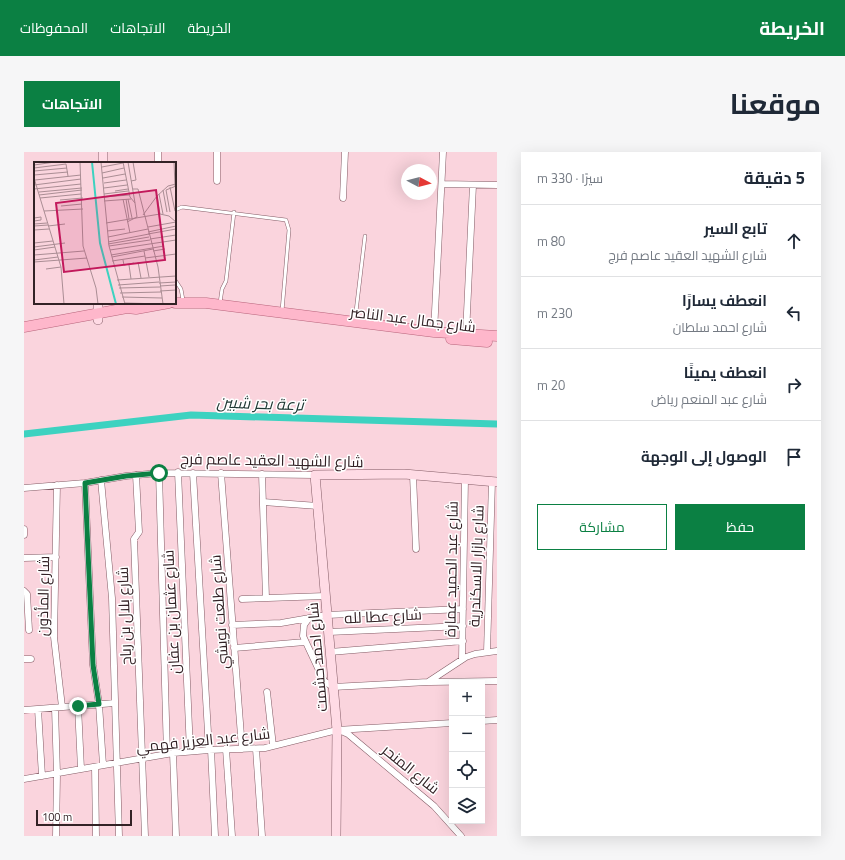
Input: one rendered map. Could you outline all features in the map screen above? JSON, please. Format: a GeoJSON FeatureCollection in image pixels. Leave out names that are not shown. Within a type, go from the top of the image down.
{"type":"FeatureCollection","features":[{"type":"Feature","properties":{"kind":"main road","name":"شارع جمال عبد الناصر"},"geometry":{"type":"LineString","coordinates":[[179,302],[220,305],[282,313],[327,320],[336,324],[395,334],[497,342]]}},
{"type":"Feature","properties":{"kind":"main road"},"geometry":{"type":"LineString","coordinates":[[24,333],[98,317],[129,307],[136,309],[150,304]]}},
{"type":"Feature","properties":{"kind":"main road"},"geometry":{"type":"LineString","coordinates":[[24,327],[98,317]]}},
{"type":"Feature","properties":{"kind":"main road","name":"شارع جمال عبد الناصر"},"geometry":{"type":"LineString","coordinates":[[327,320],[335,318],[434,332],[497,336]]}},
{"type":"Feature","properties":{"kind":"street"},"geometry":{"type":"LineString","coordinates":[[217,152],[217,181]]}},
{"type":"Feature","properties":{"kind":"street"},"geometry":{"type":"LineString","coordinates":[[343,198],[345,152]]}},
{"type":"Feature","properties":{"kind":"street"},"geometry":{"type":"LineString","coordinates":[[434,332],[444,152]]}},
{"type":"Feature","properties":{"kind":"street"},"geometry":{"type":"LineString","coordinates":[[442,184],[497,185]]}},
{"type":"Feature","properties":{"kind":"street"},"geometry":{"type":"LineString","coordinates":[[466,334],[473,185]]}},
{"type":"Feature","properties":{"kind":"street"},"geometry":{"type":"LineString","coordinates":[[98,304],[98,317]]}},
{"type":"Feature","properties":{"kind":"street","name":"شارع الشهيد العقيد عاصم فرج"},"geometry":{"type":"LineString","coordinates":[[24,488],[85,483],[136,475],[178,472],[221,474],[413,475],[494,482]]}},
{"type":"Feature","properties":{"kind":"street","name":"شارع عثمان بن عفان"},"geometry":{"type":"LineString","coordinates":[[178,472],[190,751]]}},
{"type":"Feature","properties":{"kind":"street"},"geometry":{"type":"LineString","coordinates":[[193,472],[215,836]]}},
{"type":"Feature","properties":{"kind":"street"},"geometry":{"type":"LineString","coordinates":[[159,473],[170,754],[176,836]]}},
{"type":"Feature","properties":{"kind":"street","name":"شارع طلعت نويشي"},"geometry":{"type":"LineString","coordinates":[[221,474],[242,749]]}},
{"type":"Feature","properties":{"kind":"street"},"geometry":{"type":"LineString","coordinates":[[262,474],[266,598]]}},
{"type":"Feature","properties":{"kind":"street","name":"شارع بلال بن رباح"},"geometry":{"type":"LineString","coordinates":[[136,475],[139,532],[134,539],[145,836]]}},
{"type":"Feature","properties":{"kind":"street","name":"شارع احمد حشمت"},"geometry":{"type":"LineString","coordinates":[[315,475],[337,730],[336,836]]}},
{"type":"Feature","properties":{"kind":"street"},"geometry":{"type":"LineString","coordinates":[[413,475],[416,549]]}},
{"type":"Feature","properties":{"kind":"street","name":"شارع عبد الحميد عمارة"},"geometry":{"type":"LineString","coordinates":[[462,659],[465,479]]}},
{"type":"Feature","properties":{"kind":"street"},"geometry":{"type":"LineString","coordinates":[[101,480],[111,571],[118,763],[119,836]]}},
{"type":"Feature","properties":{"kind":"street","name":"شارع بازار الاسكندرية"},"geometry":{"type":"LineString","coordinates":[[487,652],[494,482]]}},
{"type":"Feature","properties":{"kind":"street"},"geometry":{"type":"LineString","coordinates":[[85,483],[93,665],[99,704],[103,766]]}},
{"type":"Feature","properties":{"kind":"street","name":"شارع المأذون"},"geometry":{"type":"LineString","coordinates":[[57,485],[54,637],[62,707]]}},
{"type":"Feature","properties":{"kind":"street"},"geometry":{"type":"LineString","coordinates":[[263,502],[318,506]]}},
{"type":"Feature","properties":{"kind":"street"},"geometry":{"type":"LineString","coordinates":[[24,529],[24,535]]}},
{"type":"Feature","properties":{"kind":"street"},"geometry":{"type":"LineString","coordinates":[[24,558],[56,556]]}},
{"type":"Feature","properties":{"kind":"street"},"geometry":{"type":"LineString","coordinates":[[24,591],[27,594],[29,630]]}},
{"type":"Feature","properties":{"kind":"street"},"geometry":{"type":"LineString","coordinates":[[242,599],[326,596]]}},
{"type":"Feature","properties":{"kind":"street"},"geometry":{"type":"LineString","coordinates":[[232,625],[281,622],[327,615],[463,610]]}},
{"type":"Feature","properties":{"kind":"street"},"geometry":{"type":"LineString","coordinates":[[309,618],[303,629],[305,642],[324,681],[333,687],[428,682],[497,681]]}},
{"type":"Feature","properties":{"kind":"street","name":"شارع عطا لله"},"geometry":{"type":"LineString","coordinates":[[329,632],[463,626]]}},
{"type":"Feature","properties":{"kind":"street"},"geometry":{"type":"LineString","coordinates":[[330,652],[463,641]]}},
{"type":"Feature","properties":{"kind":"street"},"geometry":{"type":"LineString","coordinates":[[234,648],[305,642]]}},
{"type":"Feature","properties":{"kind":"street"},"geometry":{"type":"LineString","coordinates":[[428,682],[437,678],[462,659],[475,654],[497,651]]}},
{"type":"Feature","properties":{"kind":"street"},"geometry":{"type":"LineString","coordinates":[[24,659],[31,659]]}},
{"type":"Feature","properties":{"kind":"street"},"geometry":{"type":"LineString","coordinates":[[267,692],[273,746]]}},
{"type":"Feature","properties":{"kind":"street"},"geometry":{"type":"LineString","coordinates":[[24,710],[115,703]]}},
{"type":"Feature","properties":{"kind":"street"},"geometry":{"type":"LineString","coordinates":[[78,706],[81,769]]}},
{"type":"Feature","properties":{"kind":"street"},"geometry":{"type":"LineString","coordinates":[[54,708],[57,774],[56,836]]}},
{"type":"Feature","properties":{"kind":"street"},"geometry":{"type":"LineString","coordinates":[[38,709],[42,776]]}},
{"type":"Feature","properties":{"kind":"street"},"geometry":{"type":"LineString","coordinates":[[485,721],[497,720]]}},
{"type":"Feature","properties":{"kind":"street","name":"شارع عبد العزيز فهمي"},"geometry":{"type":"LineString","coordinates":[[24,780],[190,751],[256,749],[337,730],[449,723]]}},
{"type":"Feature","properties":{"kind":"street","name":"شارع المنحر"},"geometry":{"type":"LineString","coordinates":[[337,730],[348,734],[434,806],[461,836]]}},
{"type":"Feature","properties":{"kind":"street"},"geometry":{"type":"LineString","coordinates":[[226,749],[232,836]]}},
{"type":"Feature","properties":{"kind":"street"},"geometry":{"type":"LineString","coordinates":[[256,749],[262,836]]}},
{"type":"Feature","properties":{"kind":"street"},"geometry":{"type":"LineString","coordinates":[[95,767],[96,836]]}},
{"type":"Feature","properties":{"kind":"street"},"geometry":{"type":"LineString","coordinates":[[455,836],[461,836]]}},
{"type":"Feature","properties":{"kind":"lane"},"geometry":{"type":"LineString","coordinates":[[176,210],[182,207],[234,212],[283,218],[288,222],[289,230],[282,313]]}},
{"type":"Feature","properties":{"kind":"lane"},"geometry":{"type":"LineString","coordinates":[[220,305],[222,289],[226,281],[234,212]]}},
{"type":"Feature","properties":{"kind":"lane"},"geometry":{"type":"LineString","coordinates":[[355,322],[365,236]]}},
{"type":"Feature","properties":{"kind":"lane"},"geometry":{"type":"LineString","coordinates":[[176,281],[182,289],[179,302]]}},
{"type":"Feature","properties":{"kind":"waterway","name":"ترعة بحر شبين"},"geometry":{"type":"LineString","coordinates":[[24,434],[191,415],[497,424]]}},
{"type":"Feature","properties":{"kind":"route"},"geometry":{"type":"LineString","coordinates":[[78,706],[99,704],[93,665],[85,483],[126,476],[159,473]]}}]}
